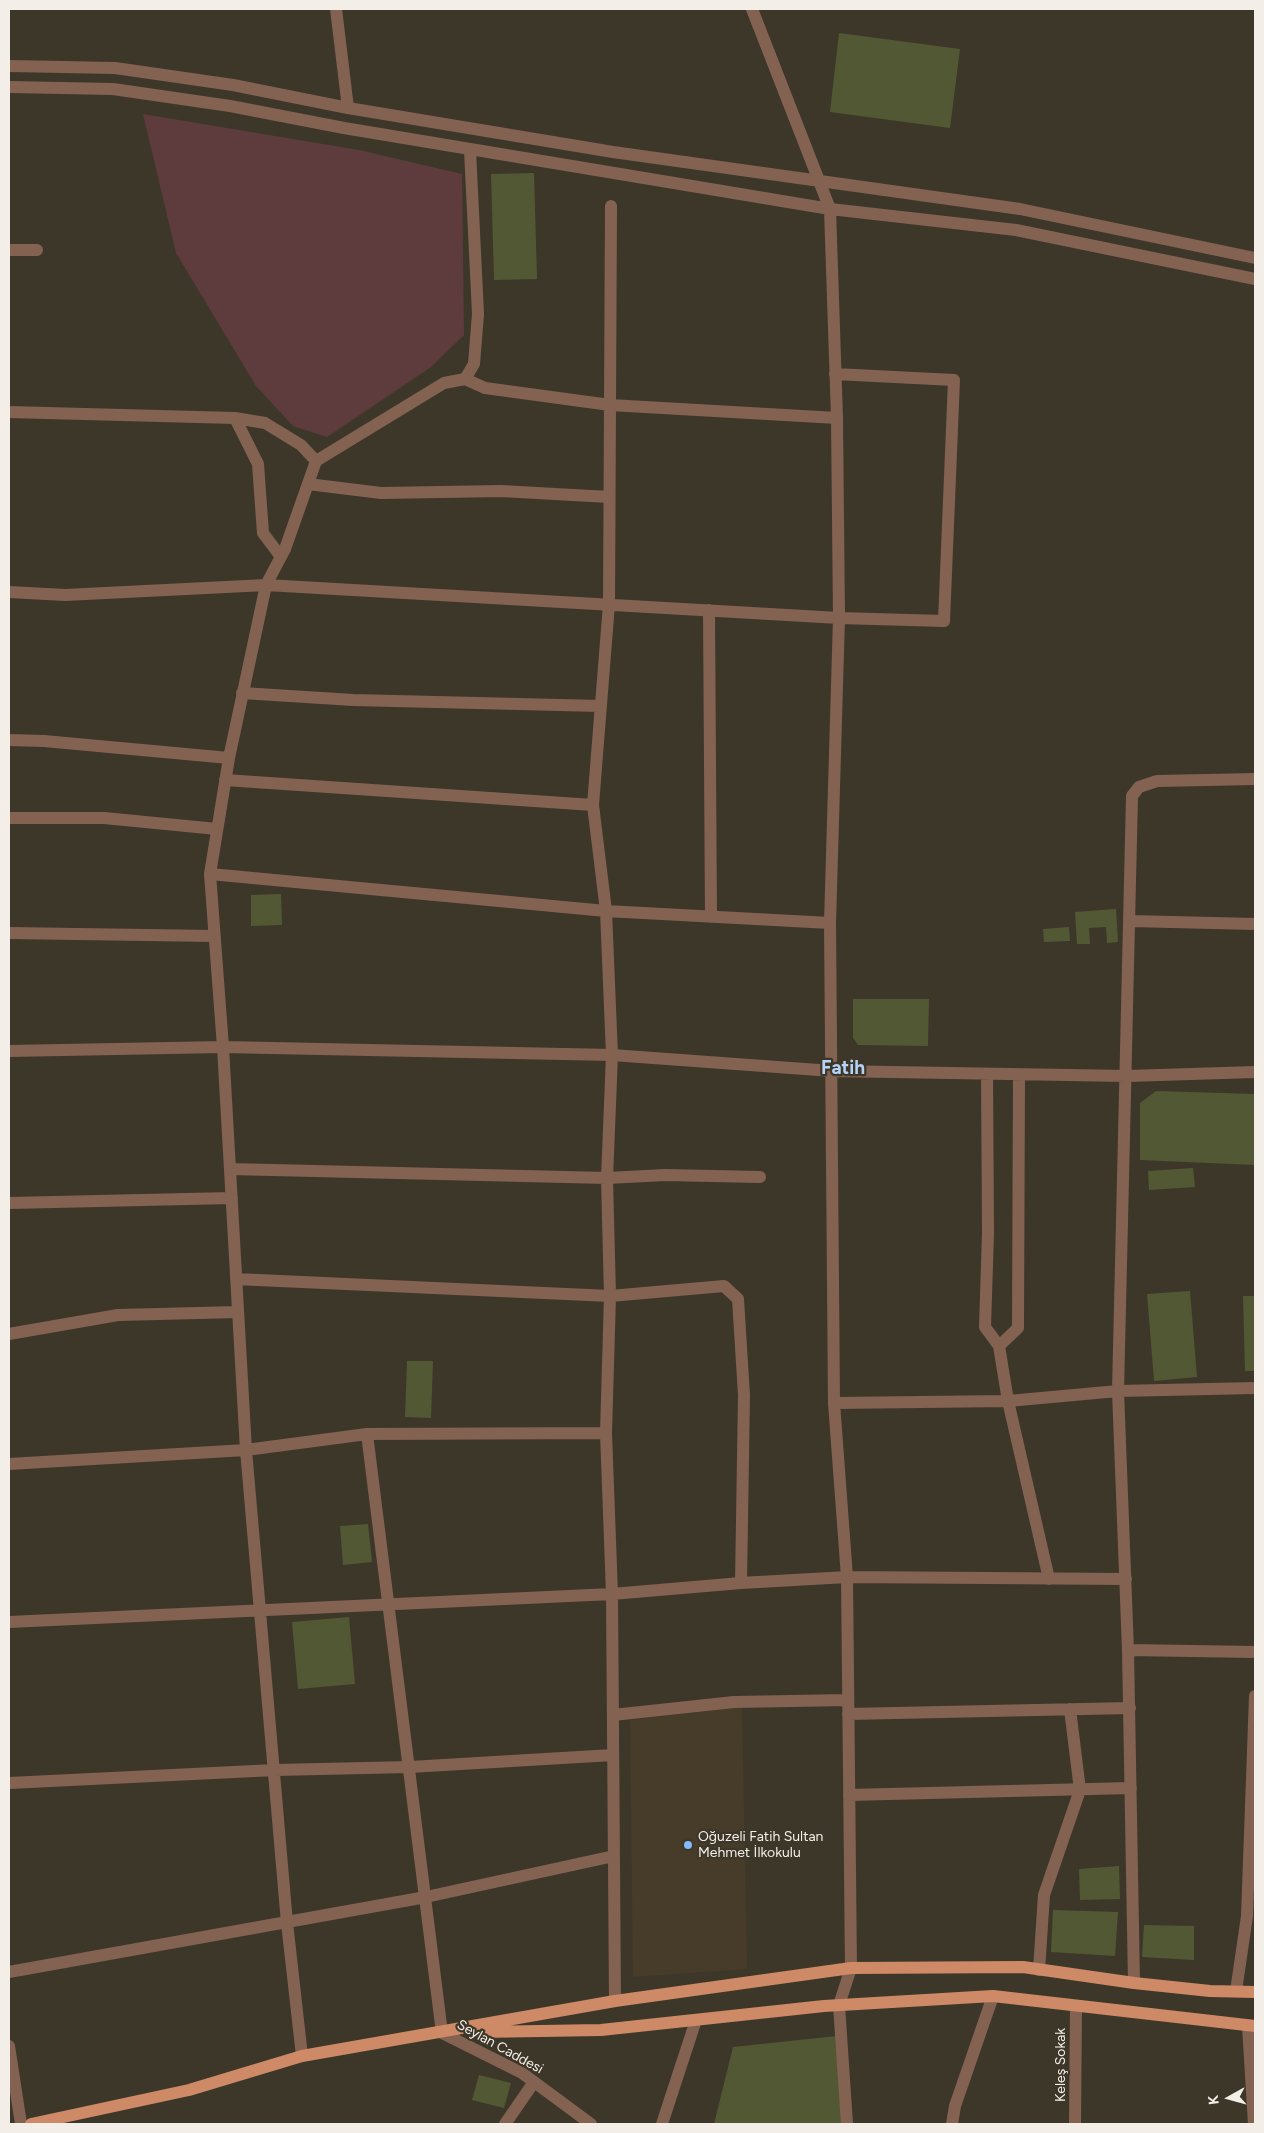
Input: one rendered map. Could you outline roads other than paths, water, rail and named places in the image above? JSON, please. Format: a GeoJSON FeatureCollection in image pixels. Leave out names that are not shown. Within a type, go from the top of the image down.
{"type":"FeatureCollection","features":[{"type":"Feature","properties":{"kind":"main road"},"geometry":{"type":"LineString","coordinates":[[32,2124],[189,2090],[302,2056],[615,2001],[851,1968],[1023,1968],[1134,1984],[1255,1992]]}},
{"type":"Feature","properties":{"kind":"main road"},"geometry":{"type":"LineString","coordinates":[[442,2032],[601,2030],[839,2005],[993,1996],[1252,2026]]}},
{"type":"Feature","properties":{"kind":"street"},"geometry":{"type":"LineString","coordinates":[[336,9],[348,108]]}},
{"type":"Feature","properties":{"kind":"street"},"geometry":{"type":"LineString","coordinates":[[752,9],[830,209],[837,418],[839,618],[830,923],[834,1403],[847,1577],[851,1968],[839,2005],[847,2124]]}},
{"type":"Feature","properties":{"kind":"street"},"geometry":{"type":"LineString","coordinates":[[9,66],[115,68],[233,85],[348,108],[614,152],[1020,209],[1255,258]]}},
{"type":"Feature","properties":{"kind":"street"},"geometry":{"type":"LineString","coordinates":[[9,87],[123,90],[230,106],[470,150],[830,209],[1016,230],[1255,279]]}},
{"type":"Feature","properties":{"kind":"street"},"geometry":{"type":"LineString","coordinates":[[465,379],[474,364],[478,314],[470,150]]}},
{"type":"Feature","properties":{"kind":"street"},"geometry":{"type":"LineString","coordinates":[[611,206],[609,604],[593,805],[606,911],[612,1055],[607,1178],[610,1296],[606,1433],[612,1594],[615,2001]]}},
{"type":"Feature","properties":{"kind":"street"},"geometry":{"type":"LineString","coordinates":[[9,250],[37,250]]}},
{"type":"Feature","properties":{"kind":"street"},"geometry":{"type":"LineString","coordinates":[[9,592],[65,595],[266,586],[839,618],[944,621],[954,380],[835,374]]}},
{"type":"Feature","properties":{"kind":"street"},"geometry":{"type":"LineString","coordinates":[[302,2056],[287,1923],[246,1450],[223,1046],[210,874],[229,758],[266,586],[281,556],[316,461],[444,382],[465,379],[485,388],[610,405],[837,418]]}},
{"type":"Feature","properties":{"kind":"street"},"geometry":{"type":"LineString","coordinates":[[9,412],[235,418],[265,424],[302,445],[316,461]]}},
{"type":"Feature","properties":{"kind":"street"},"geometry":{"type":"LineString","coordinates":[[235,418],[258,464],[262,533],[281,556]]}},
{"type":"Feature","properties":{"kind":"street"},"geometry":{"type":"LineString","coordinates":[[308,484],[382,493],[501,491],[609,497]]}},
{"type":"Feature","properties":{"kind":"street"},"geometry":{"type":"LineString","coordinates":[[709,610],[711,917]]}},
{"type":"Feature","properties":{"kind":"street"},"geometry":{"type":"LineString","coordinates":[[242,693],[353,700],[601,706]]}},
{"type":"Feature","properties":{"kind":"street"},"geometry":{"type":"LineString","coordinates":[[9,740],[229,758]]}},
{"type":"Feature","properties":{"kind":"street"},"geometry":{"type":"LineString","coordinates":[[1134,1984],[1130,1708],[1118,1391],[1132,796],[1139,787],[1158,781],[1255,779]]}},
{"type":"Feature","properties":{"kind":"street"},"geometry":{"type":"LineString","coordinates":[[225,780],[593,805]]}},
{"type":"Feature","properties":{"kind":"street"},"geometry":{"type":"LineString","coordinates":[[9,818],[104,818],[217,829]]}},
{"type":"Feature","properties":{"kind":"street"},"geometry":{"type":"LineString","coordinates":[[210,874],[606,911],[830,923]]}},
{"type":"Feature","properties":{"kind":"street"},"geometry":{"type":"LineString","coordinates":[[1130,921],[1255,924]]}},
{"type":"Feature","properties":{"kind":"street"},"geometry":{"type":"LineString","coordinates":[[9,933],[214,936]]}},
{"type":"Feature","properties":{"kind":"street"},"geometry":{"type":"LineString","coordinates":[[9,1051],[223,1046],[612,1055],[832,1071],[1126,1076],[1255,1072]]}},
{"type":"Feature","properties":{"kind":"street"},"geometry":{"type":"LineString","coordinates":[[987,1074],[988,1233],[985,1327],[999,1346],[1008,1401],[1049,1579]]}},
{"type":"Feature","properties":{"kind":"street"},"geometry":{"type":"LineString","coordinates":[[999,1346],[1018,1328],[1019,1075]]}},
{"type":"Feature","properties":{"kind":"street"},"geometry":{"type":"LineString","coordinates":[[230,1169],[607,1178],[665,1175],[760,1177]]}},
{"type":"Feature","properties":{"kind":"street"},"geometry":{"type":"LineString","coordinates":[[9,1203],[232,1198]]}},
{"type":"Feature","properties":{"kind":"street"},"geometry":{"type":"LineString","coordinates":[[236,1279],[610,1296],[724,1286],[738,1298],[744,1395],[741,1583]]}},
{"type":"Feature","properties":{"kind":"street"},"geometry":{"type":"LineString","coordinates":[[9,1334],[118,1315],[238,1312]]}},
{"type":"Feature","properties":{"kind":"street"},"geometry":{"type":"LineString","coordinates":[[834,1403],[1008,1401],[1118,1391],[1255,1388]]}},
{"type":"Feature","properties":{"kind":"street"},"geometry":{"type":"LineString","coordinates":[[9,1464],[246,1450],[367,1434],[606,1433]]}},
{"type":"Feature","properties":{"kind":"street"},"geometry":{"type":"LineString","coordinates":[[367,1434],[442,2032]]}},
{"type":"Feature","properties":{"kind":"street"},"geometry":{"type":"LineString","coordinates":[[9,1622],[260,1612],[612,1594],[741,1583],[847,1577],[1126,1579]]}},
{"type":"Feature","properties":{"kind":"street"},"geometry":{"type":"LineString","coordinates":[[1128,1650],[1255,1652]]}},
{"type":"Feature","properties":{"kind":"street"},"geometry":{"type":"LineString","coordinates":[[1236,1991],[1247,1916],[1255,1696]]}},
{"type":"Feature","properties":{"kind":"street"},"geometry":{"type":"LineString","coordinates":[[613,1715],[734,1702],[848,1700]]}},
{"type":"Feature","properties":{"kind":"street"},"geometry":{"type":"LineString","coordinates":[[848,1714],[1130,1708]]}},
{"type":"Feature","properties":{"kind":"street"},"geometry":{"type":"LineString","coordinates":[[1039,1970],[1044,1895],[1080,1790],[1070,1709]]}},
{"type":"Feature","properties":{"kind":"street"},"geometry":{"type":"LineString","coordinates":[[9,1783],[275,1770],[410,1767],[613,1755]]}},
{"type":"Feature","properties":{"kind":"street"},"geometry":{"type":"LineString","coordinates":[[849,1795],[1131,1788]]}},
{"type":"Feature","properties":{"kind":"street"},"geometry":{"type":"LineString","coordinates":[[9,1972],[426,1897],[614,1856]]}},
{"type":"Feature","properties":{"kind":"street"},"geometry":{"type":"LineString","coordinates":[[952,2124],[955,2106],[993,1996]]}},
{"type":"Feature","properties":{"kind":"street","name":"Keleş Sokak"},"geometry":{"type":"LineString","coordinates":[[1075,2124],[1076,2006]]}},
{"type":"Feature","properties":{"kind":"street"},"geometry":{"type":"LineString","coordinates":[[662,2124],[696,2020]]}},
{"type":"Feature","properties":{"kind":"street"},"geometry":{"type":"LineString","coordinates":[[1252,2026],[1254,2124]]}},
{"type":"Feature","properties":{"kind":"street","name":"Seylan Caddesi"},"geometry":{"type":"LineString","coordinates":[[442,2032],[522,2073],[591,2124]]}},
{"type":"Feature","properties":{"kind":"street"},"geometry":{"type":"LineString","coordinates":[[9,2046],[21,2124]]}},
{"type":"Feature","properties":{"kind":"street"},"geometry":{"type":"LineString","coordinates":[[505,2124],[534,2082]]}},
{"type":"Feature","properties":{"kind":"place","name":"Oğuzeli Fatih Sultan Mehmet İlkokulu"},"geometry":{"type":"Point","coordinates":[688,1845]}},
{"type":"Feature","properties":{"kind":"district","name":"Fatih"},"geometry":{"type":"Point","coordinates":[843,1068]}}]}
